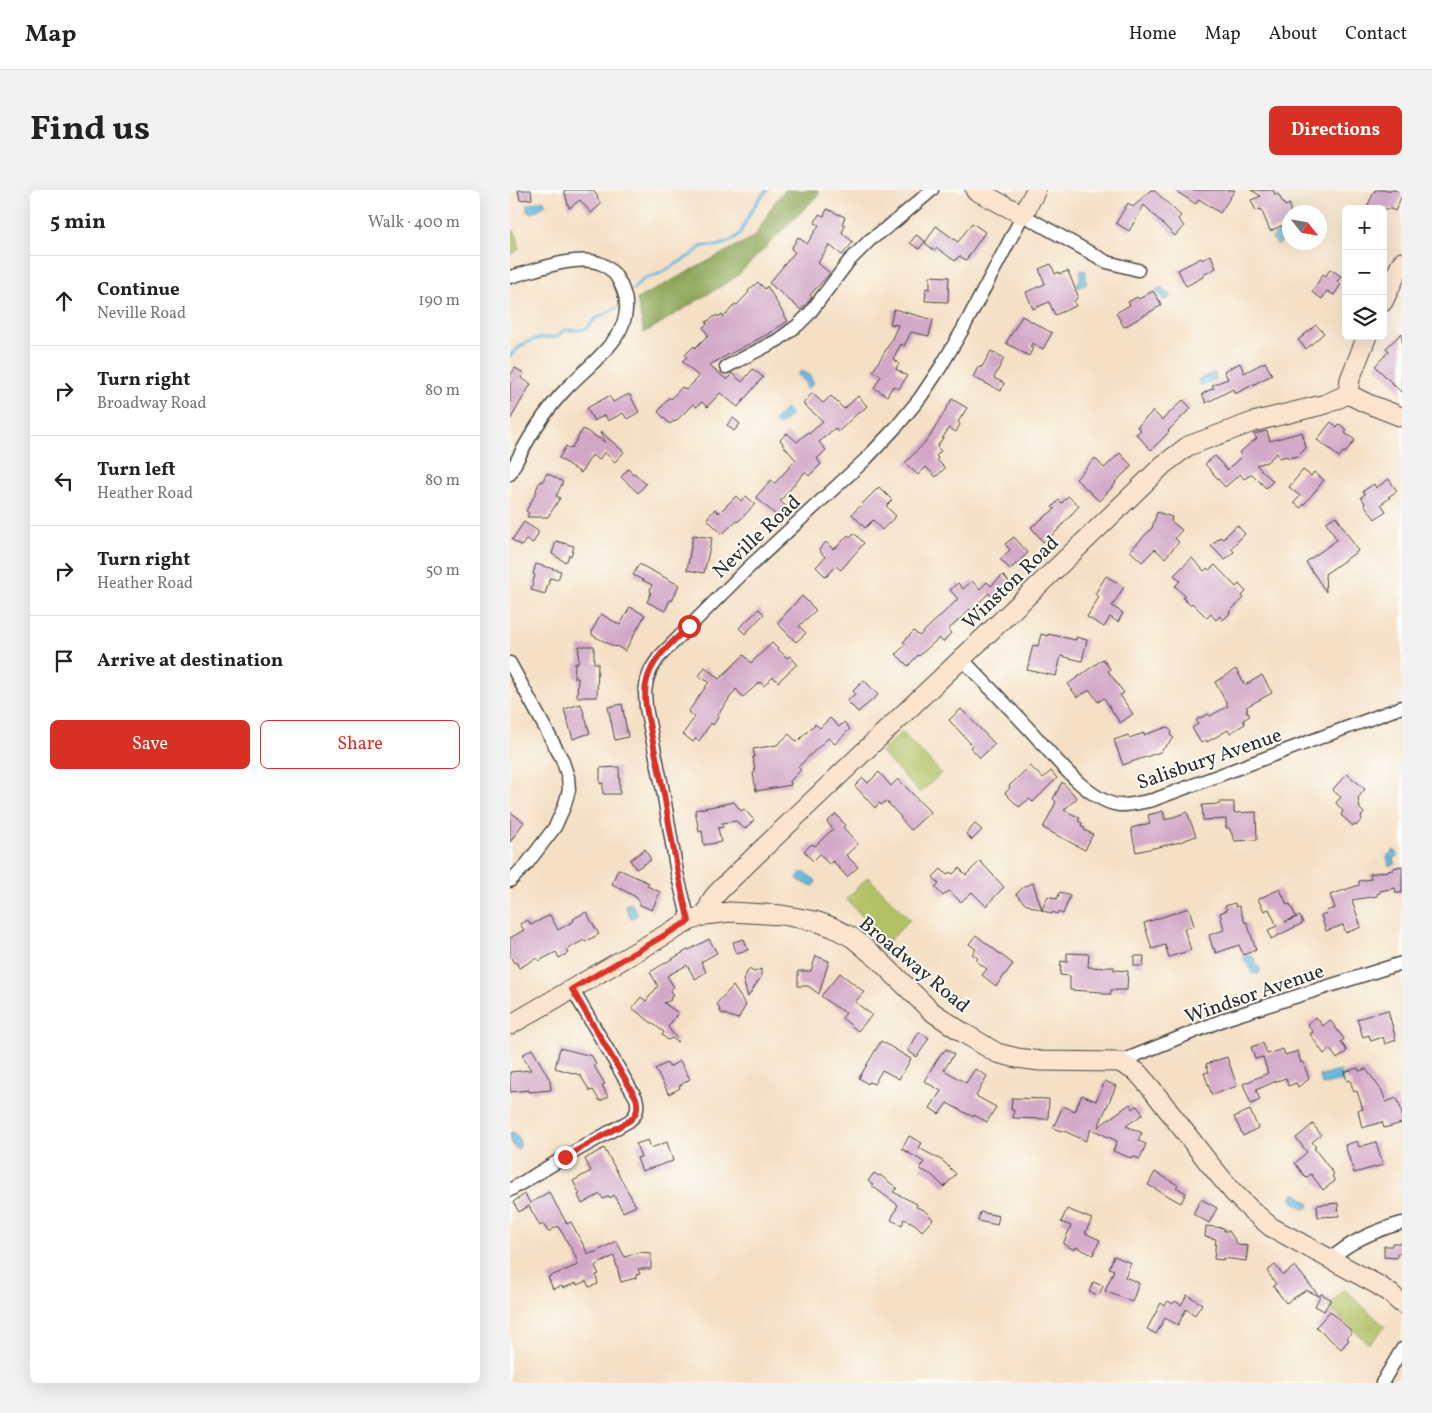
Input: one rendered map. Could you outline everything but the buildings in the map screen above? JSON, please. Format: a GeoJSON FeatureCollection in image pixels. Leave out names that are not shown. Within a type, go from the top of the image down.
{"type":"FeatureCollection","features":[{"type":"Feature","properties":{"kind":"street"},"geometry":{"type":"LineString","coordinates":[[726,367],[778,340],[798,325],[809,314],[849,261],[870,240],[932,190]]}},
{"type":"Feature","properties":{"kind":"street"},"geometry":{"type":"LineString","coordinates":[[975,190],[1107,262],[1138,270]]}},
{"type":"Feature","properties":{"kind":"street"},"geometry":{"type":"LineString","coordinates":[[1023,215],[1036,190]]}},
{"type":"Feature","properties":{"kind":"street","name":"Neville Road"},"geometry":{"type":"LineString","coordinates":[[697,918],[677,872],[646,708],[645,692],[651,669],[659,656],[728,588],[865,460],[915,405],[963,329],[1023,215]]}},
{"type":"Feature","properties":{"kind":"street"},"geometry":{"type":"LineString","coordinates":[[510,277],[556,264],[584,260],[600,263],[614,273],[620,282],[625,294],[626,305],[624,321],[617,336],[564,391],[545,414],[532,432],[510,474]]}},
{"type":"Feature","properties":{"kind":"street"},"geometry":{"type":"LineString","coordinates":[[1386,295],[1402,262]]}},
{"type":"Feature","properties":{"kind":"street"},"geometry":{"type":"LineString","coordinates":[[1365,340],[1350,379],[1348,394],[1402,417]]}},
{"type":"Feature","properties":{"kind":"street","name":"Winston Road"},"geometry":{"type":"LineString","coordinates":[[697,918],[720,890],[833,780],[962,659],[1163,465],[1188,446],[1253,422],[1326,404],[1348,394]]}},
{"type":"Feature","properties":{"kind":"street","name":"Salisbury Avenue"},"geometry":{"type":"LineString","coordinates":[[962,659],[1073,778],[1090,793],[1119,805],[1153,800],[1402,707]]}},
{"type":"Feature","properties":{"kind":"street"},"geometry":{"type":"LineString","coordinates":[[510,662],[562,759],[568,777],[569,790],[564,808],[555,827],[526,865],[510,881]]}},
{"type":"Feature","properties":{"kind":"street","name":"Broadway Road"},"geometry":{"type":"LineString","coordinates":[[510,1025],[697,918],[730,912],[782,915],[815,921],[853,938],[879,960],[931,1011],[997,1052],[1017,1058],[1040,1061],[1119,1062]]}},
{"type":"Feature","properties":{"kind":"street","name":"Windsor Avenue"},"geometry":{"type":"LineString","coordinates":[[1119,1062],[1228,1018],[1402,963]]}},
{"type":"Feature","properties":{"kind":"street"},"geometry":{"type":"LineString","coordinates":[[510,1190],[629,1121],[637,1112],[638,1104],[636,1098],[572,989]]}},
{"type":"Feature","properties":{"kind":"street"},"geometry":{"type":"LineString","coordinates":[[1119,1062],[1137,1072],[1208,1162],[1250,1209],[1272,1227],[1378,1285],[1397,1298],[1402,1304]]}},
{"type":"Feature","properties":{"kind":"street"},"geometry":{"type":"LineString","coordinates":[[1331,1259],[1356,1241],[1402,1223]]}},
{"type":"Feature","properties":{"kind":"street"},"geometry":{"type":"LineString","coordinates":[[1382,1383],[1402,1349]]}},
{"type":"Feature","properties":{"kind":"green space"},"geometry":{"type":"Polygon","coordinates":[[[785,190],[817,190],[820,193],[736,277],[644,333],[637,299],[755,236],[774,203],[785,190]]]}},
{"type":"Feature","properties":{"kind":"green space"},"geometry":{"type":"Polygon","coordinates":[[[510,228],[516,235],[519,249],[510,255],[510,228]]]}},
{"type":"Feature","properties":{"kind":"green space"},"geometry":{"type":"Polygon","coordinates":[[[902,732],[941,773],[920,793],[881,752],[902,732]]]}},
{"type":"Feature","properties":{"kind":"green space"},"geometry":{"type":"Polygon","coordinates":[[[868,877],[910,920],[888,942],[846,899],[868,877]]]}},
{"type":"Feature","properties":{"kind":"green space"},"geometry":{"type":"Polygon","coordinates":[[[1344,1289],[1385,1327],[1369,1344],[1328,1307],[1344,1289]]]}},
{"type":"Feature","properties":{"kind":"water"},"geometry":{"type":"Polygon","coordinates":[[[543,200],[546,205],[533,213],[527,212],[527,205],[543,200]]]}},
{"type":"Feature","properties":{"kind":"water"},"geometry":{"type":"Polygon","coordinates":[[[1282,230],[1280,244],[1277,244],[1272,239],[1282,230]]]}},
{"type":"Feature","properties":{"kind":"water"},"geometry":{"type":"Polygon","coordinates":[[[1081,270],[1086,271],[1086,285],[1078,288],[1077,284],[1080,279],[1081,270]]]}},
{"type":"Feature","properties":{"kind":"water"},"geometry":{"type":"Polygon","coordinates":[[[1161,287],[1172,297],[1165,301],[1156,290],[1161,287]]]}},
{"type":"Feature","properties":{"kind":"water"},"geometry":{"type":"Polygon","coordinates":[[[801,371],[809,375],[814,383],[808,388],[797,375],[801,371]]]}},
{"type":"Feature","properties":{"kind":"water"},"geometry":{"type":"Polygon","coordinates":[[[1215,373],[1216,380],[1200,385],[1199,379],[1215,373]]]}},
{"type":"Feature","properties":{"kind":"water"},"geometry":{"type":"Polygon","coordinates":[[[786,408],[792,414],[780,426],[774,422],[786,408]]]}},
{"type":"Feature","properties":{"kind":"water"},"geometry":{"type":"Polygon","coordinates":[[[1394,850],[1398,855],[1393,859],[1396,864],[1389,866],[1387,856],[1394,850]]]}},
{"type":"Feature","properties":{"kind":"water"},"geometry":{"type":"Polygon","coordinates":[[[800,873],[806,873],[816,881],[814,886],[797,879],[800,873]]]}},
{"type":"Feature","properties":{"kind":"water"},"geometry":{"type":"Polygon","coordinates":[[[631,903],[637,915],[631,919],[625,905],[631,903]]]}},
{"type":"Feature","properties":{"kind":"water"},"geometry":{"type":"Polygon","coordinates":[[[1250,955],[1260,968],[1258,974],[1252,973],[1243,959],[1250,955]]]}},
{"type":"Feature","properties":{"kind":"water"},"geometry":{"type":"Polygon","coordinates":[[[1341,1071],[1343,1081],[1322,1085],[1320,1075],[1341,1071]]]}},
{"type":"Feature","properties":{"kind":"water"},"geometry":{"type":"Polygon","coordinates":[[[513,1132],[520,1142],[518,1149],[515,1148],[510,1140],[510,1133],[513,1132]]]}},
{"type":"Feature","properties":{"kind":"water"},"geometry":{"type":"Polygon","coordinates":[[[1294,1194],[1297,1194],[1309,1203],[1309,1207],[1304,1209],[1293,1201],[1292,1197],[1294,1194]]]}},
{"type":"Feature","properties":{"kind":"waterway"},"geometry":{"type":"LineString","coordinates":[[633,289],[643,279],[657,275],[693,254],[702,246],[717,246],[731,241],[740,234],[759,199],[767,190]]}},
{"type":"Feature","properties":{"kind":"waterway"},"geometry":{"type":"LineString","coordinates":[[510,356],[521,346],[531,341],[557,337],[564,330],[587,328],[595,319],[616,308]]}},
{"type":"Feature","properties":{"kind":"route"},"geometry":{"type":"LineString","coordinates":[[565,1157],[632,1119],[638,1107],[636,1098],[607,1046],[572,989],[689,921],[677,872],[646,708],[645,692],[651,669],[659,656],[689,626]]}}]}
